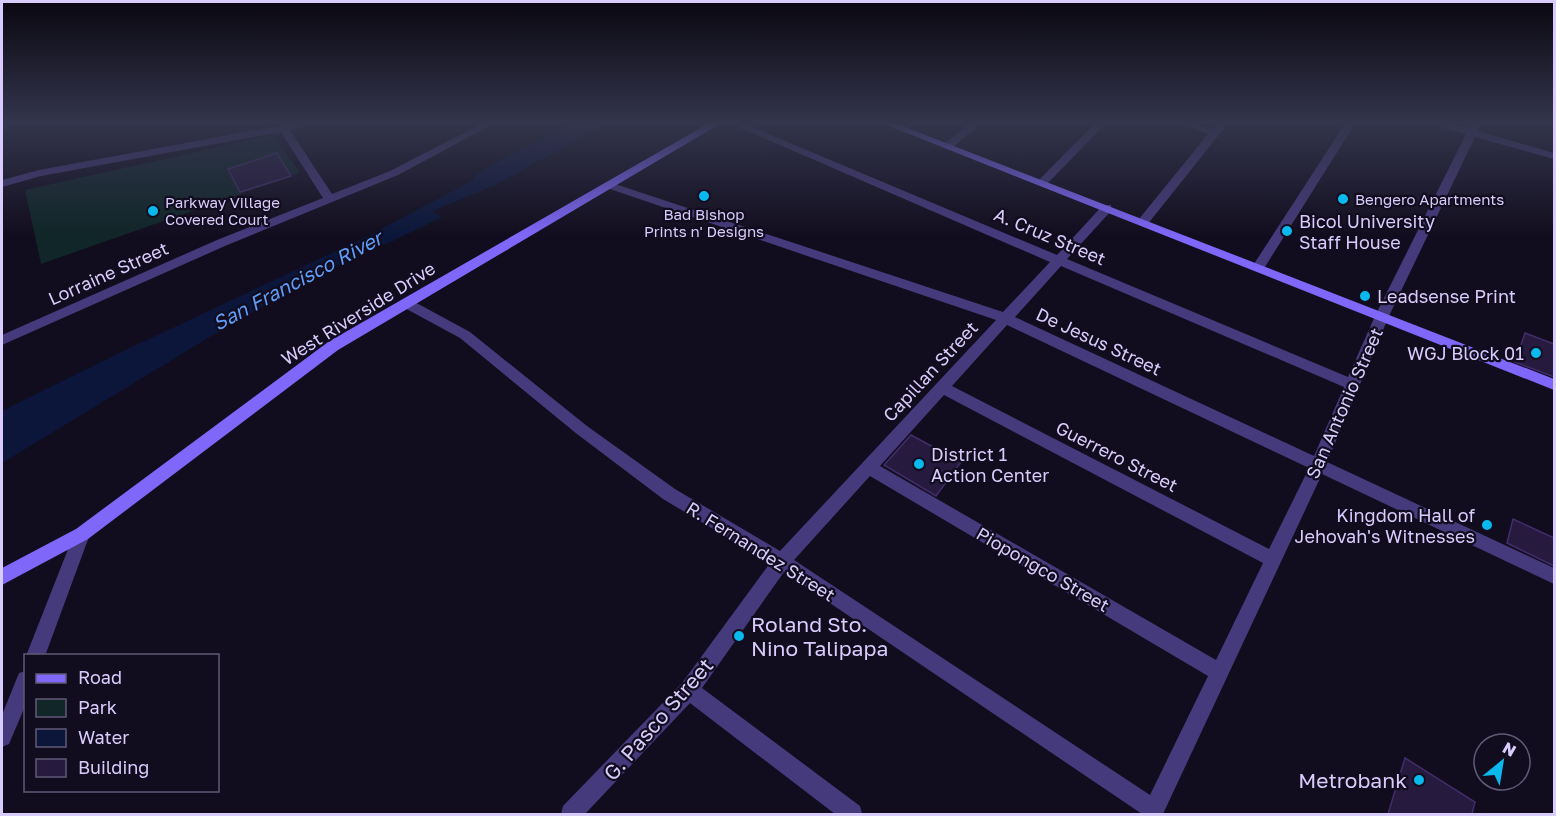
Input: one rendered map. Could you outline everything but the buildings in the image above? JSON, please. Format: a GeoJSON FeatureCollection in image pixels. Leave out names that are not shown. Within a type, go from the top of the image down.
{"type":"FeatureCollection","features":[{"type":"Feature","properties":{"kind":"street"},"geometry":{"type":"LineString","coordinates":[[2,184],[39,173],[108,160]]}},
{"type":"Feature","properties":{"kind":"street"},"geometry":{"type":"LineString","coordinates":[[304,160],[329,198]]}},
{"type":"Feature","properties":{"kind":"street","name":"Lorraine Street"},"geometry":{"type":"LineString","coordinates":[[2,340],[329,198],[393,173],[418,160]]}},
{"type":"Feature","properties":{"kind":"street","name":"West Riverside Drive"},"geometry":{"type":"LineString","coordinates":[[2,577],[82,534],[323,353],[652,160]]}},
{"type":"Feature","properties":{"kind":"street","name":"A. Cruz Street"},"geometry":{"type":"LineString","coordinates":[[822,160],[1353,384]]}},
{"type":"Feature","properties":{"kind":"street"},"geometry":{"type":"LineString","coordinates":[[984,160],[1554,385]]}},
{"type":"Feature","properties":{"kind":"street"},"geometry":{"type":"LineString","coordinates":[[1042,183],[1065,160]]}},
{"type":"Feature","properties":{"kind":"street"},"geometry":{"type":"LineString","coordinates":[[1143,222],[1193,160]]}},
{"type":"Feature","properties":{"kind":"street"},"geometry":{"type":"LineString","coordinates":[[1258,267],[1327,160]]}},
{"type":"Feature","properties":{"kind":"street","name":"San Antonio Street"},"geometry":{"type":"LineString","coordinates":[[1153,812],[1274,560],[1382,316],[1458,160]]}},
{"type":"Feature","properties":{"kind":"street","name":"De Jesus Street"},"geometry":{"type":"LineString","coordinates":[[608,185],[1005,318],[1554,576]]}},
{"type":"Feature","properties":{"kind":"street","name":"Capillan Street"},"geometry":{"type":"LineString","coordinates":[[782,561],[867,466],[1107,208]]}},
{"type":"Feature","properties":{"kind":"street","name":"R. Fernandez Street"},"geometry":{"type":"LineString","coordinates":[[406,303],[465,335],[582,430],[669,495],[782,561],[1153,812]]}},
{"type":"Feature","properties":{"kind":"street","name":"Guerrero Street"},"geometry":{"type":"LineString","coordinates":[[942,387],[1274,560]]}},
{"type":"Feature","properties":{"kind":"street","name":"Piopongco Street"},"geometry":{"type":"LineString","coordinates":[[867,466],[1219,672]]}},
{"type":"Feature","properties":{"kind":"street"},"geometry":{"type":"LineString","coordinates":[[36,654],[82,534]]}},
{"type":"Feature","properties":{"kind":"street","name":"G. Pasco Street"},"geometry":{"type":"LineString","coordinates":[[571,814],[689,690],[782,561]]}},
{"type":"Feature","properties":{"kind":"street"},"geometry":{"type":"LineString","coordinates":[[2,737],[24,685]]}},
{"type":"Feature","properties":{"kind":"street"},"geometry":{"type":"LineString","coordinates":[[689,690],[852,814]]}},
{"type":"Feature","properties":{"kind":"green space"},"geometry":{"type":"Polygon","coordinates":[[[160,160],[291,160],[300,173],[41,264],[25,190],[160,160]]]}},
{"type":"Feature","properties":{"kind":"water"},"geometry":{"type":"Polygon","coordinates":[[[511,160],[524,160],[490,187],[433,211],[442,217],[391,242],[365,250],[228,326],[2,463],[2,411],[119,353],[368,236],[511,160]]]}},
{"type":"Feature","properties":{"kind":"waterway","name":"San Francisco River"},"geometry":{"type":"LineString","coordinates":[[486,179],[521,160]]}},
{"type":"Feature","properties":{"kind":"place","name":"Bad Bishop Prints n' Designs"},"geometry":{"type":"Point","coordinates":[704,196]}},
{"type":"Feature","properties":{"kind":"place","name":"Bengero Apartments"},"geometry":{"type":"Point","coordinates":[1343,199]}},
{"type":"Feature","properties":{"kind":"place","name":"Parkway Village Covered Court"},"geometry":{"type":"Point","coordinates":[153,211]}},
{"type":"Feature","properties":{"kind":"place","name":"Bicol University Staff House"},"geometry":{"type":"Point","coordinates":[1287,231]}},
{"type":"Feature","properties":{"kind":"place","name":"Leadsense Print"},"geometry":{"type":"Point","coordinates":[1365,296]}},
{"type":"Feature","properties":{"kind":"place","name":"WGJ Block 01"},"geometry":{"type":"Point","coordinates":[1536,353]}},
{"type":"Feature","properties":{"kind":"place","name":"District 1 Action Center"},"geometry":{"type":"Point","coordinates":[919,464]}},
{"type":"Feature","properties":{"kind":"place","name":"Kingdom Hall of Jehovah's Witnesses"},"geometry":{"type":"Point","coordinates":[1487,525]}},
{"type":"Feature","properties":{"kind":"place","name":"Roland Sto. Nino Talipapa"},"geometry":{"type":"Point","coordinates":[739,636]}},
{"type":"Feature","properties":{"kind":"place","name":"Metrobank"},"geometry":{"type":"Point","coordinates":[1419,780]}}]}
